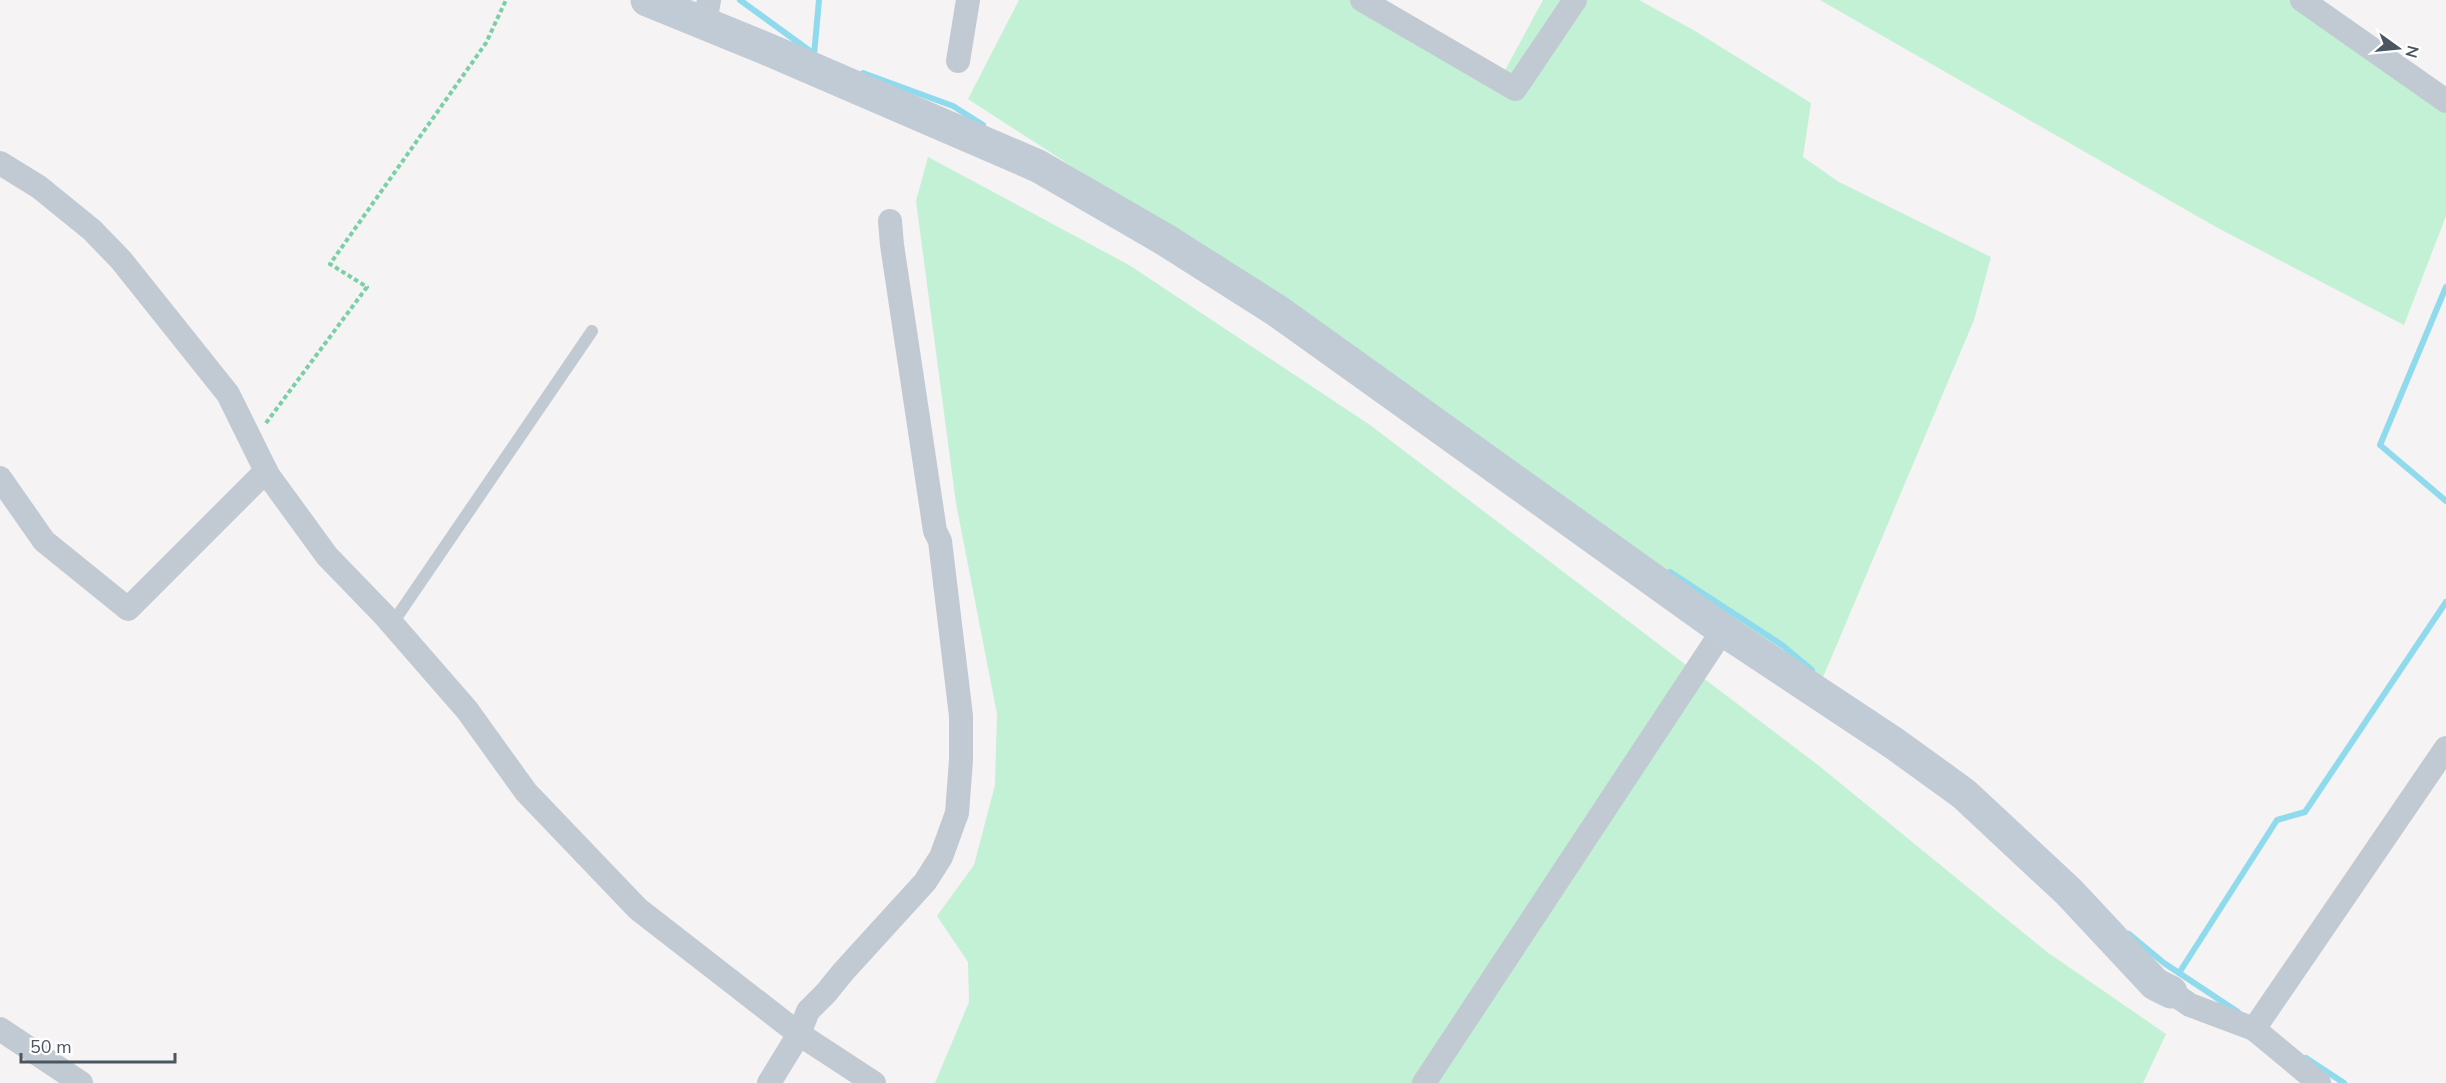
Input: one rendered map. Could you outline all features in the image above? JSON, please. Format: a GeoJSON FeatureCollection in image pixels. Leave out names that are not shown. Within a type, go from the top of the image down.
{"type":"FeatureCollection","features":[{"type":"Feature","properties":{"kind":"street"},"geometry":{"type":"LineString","coordinates":[[647,0],[707,12],[1038,166],[1164,239],[1276,310],[1723,630],[1895,744],[1964,795],[2069,892],[2155,984],[2190,1005],[2254,1029],[2319,1083]]}},
{"type":"Feature","properties":{"kind":"street"},"geometry":{"type":"LineString","coordinates":[[958,61],[968,0]]}},
{"type":"Feature","properties":{"kind":"street"},"geometry":{"type":"LineString","coordinates":[[1362,0],[1515,90],[1575,0]]}},
{"type":"Feature","properties":{"kind":"street"},"geometry":{"type":"LineString","coordinates":[[2302,0],[2446,101]]}},
{"type":"Feature","properties":{"kind":"street"},"geometry":{"type":"LineString","coordinates":[[0,163],[39,187],[92,230],[121,260],[228,394],[266,471],[327,556],[392,624],[467,710],[526,792],[638,909],[799,1034],[874,1083]]}},
{"type":"Feature","properties":{"kind":"street"},"geometry":{"type":"LineString","coordinates":[[769,1083],[799,1034],[808,1011],[925,882],[941,856],[957,813],[961,760],[961,716],[940,541],[935,531],[890,220]]}},
{"type":"Feature","properties":{"kind":"street"},"geometry":{"type":"LineString","coordinates":[[0,478],[44,541],[128,609],[266,471]]}},
{"type":"Feature","properties":{"kind":"street"},"geometry":{"type":"LineString","coordinates":[[1424,1083],[1723,630]]}},
{"type":"Feature","properties":{"kind":"street"},"geometry":{"type":"LineString","coordinates":[[2254,1029],[2446,748]]}},
{"type":"Feature","properties":{"kind":"street"},"geometry":{"type":"LineString","coordinates":[[0,1029],[81,1083]]}},
{"type":"Feature","properties":{"kind":"lane"},"geometry":{"type":"LineString","coordinates":[[392,624],[592,331]]}},
{"type":"Feature","properties":{"kind":"path"},"geometry":{"type":"LineString","coordinates":[[252,442],[367,287],[330,264],[486,43],[506,0]]}},
{"type":"Feature","properties":{"kind":"green space"},"geometry":{"type":"Polygon","coordinates":[[[1019,0],[1351,0],[1496,87],[1543,0],[1639,0],[1695,31],[1811,103],[1803,157],[1839,182],[1991,257],[1974,320],[1821,682],[1093,180],[968,99],[1019,0]]]}},
{"type":"Feature","properties":{"kind":"green space"},"geometry":{"type":"Polygon","coordinates":[[[1820,0],[2311,0],[2446,88],[2446,216],[2404,325],[2216,227],[1820,0]]]}},
{"type":"Feature","properties":{"kind":"green space"},"geometry":{"type":"Polygon","coordinates":[[[928,157],[1129,265],[1370,425],[1818,765],[2047,952],[2166,1034],[2143,1083],[935,1083],[969,1002],[968,962],[937,916],[974,865],[995,785],[997,714],[956,503],[916,201],[928,157]]]}},
{"type":"Feature","properties":{"kind":"waterway"},"geometry":{"type":"LineString","coordinates":[[740,0],[810,51]]}},
{"type":"Feature","properties":{"kind":"waterway"},"geometry":{"type":"LineString","coordinates":[[814,55],[819,0]]}},
{"type":"Feature","properties":{"kind":"waterway"},"geometry":{"type":"LineString","coordinates":[[863,73],[953,106],[983,125]]}},
{"type":"Feature","properties":{"kind":"waterway"},"geometry":{"type":"LineString","coordinates":[[2446,287],[2380,445],[2446,501]]}},
{"type":"Feature","properties":{"kind":"waterway"},"geometry":{"type":"LineString","coordinates":[[1670,572],[1782,645],[1812,670]]}},
{"type":"Feature","properties":{"kind":"waterway"},"geometry":{"type":"LineString","coordinates":[[2179,973],[2277,820],[2305,812],[2446,602]]}},
{"type":"Feature","properties":{"kind":"waterway"},"geometry":{"type":"LineString","coordinates":[[2129,934],[2164,963],[2238,1012]]}},
{"type":"Feature","properties":{"kind":"waterway"},"geometry":{"type":"LineString","coordinates":[[2306,1058],[2344,1083]]}}]}
